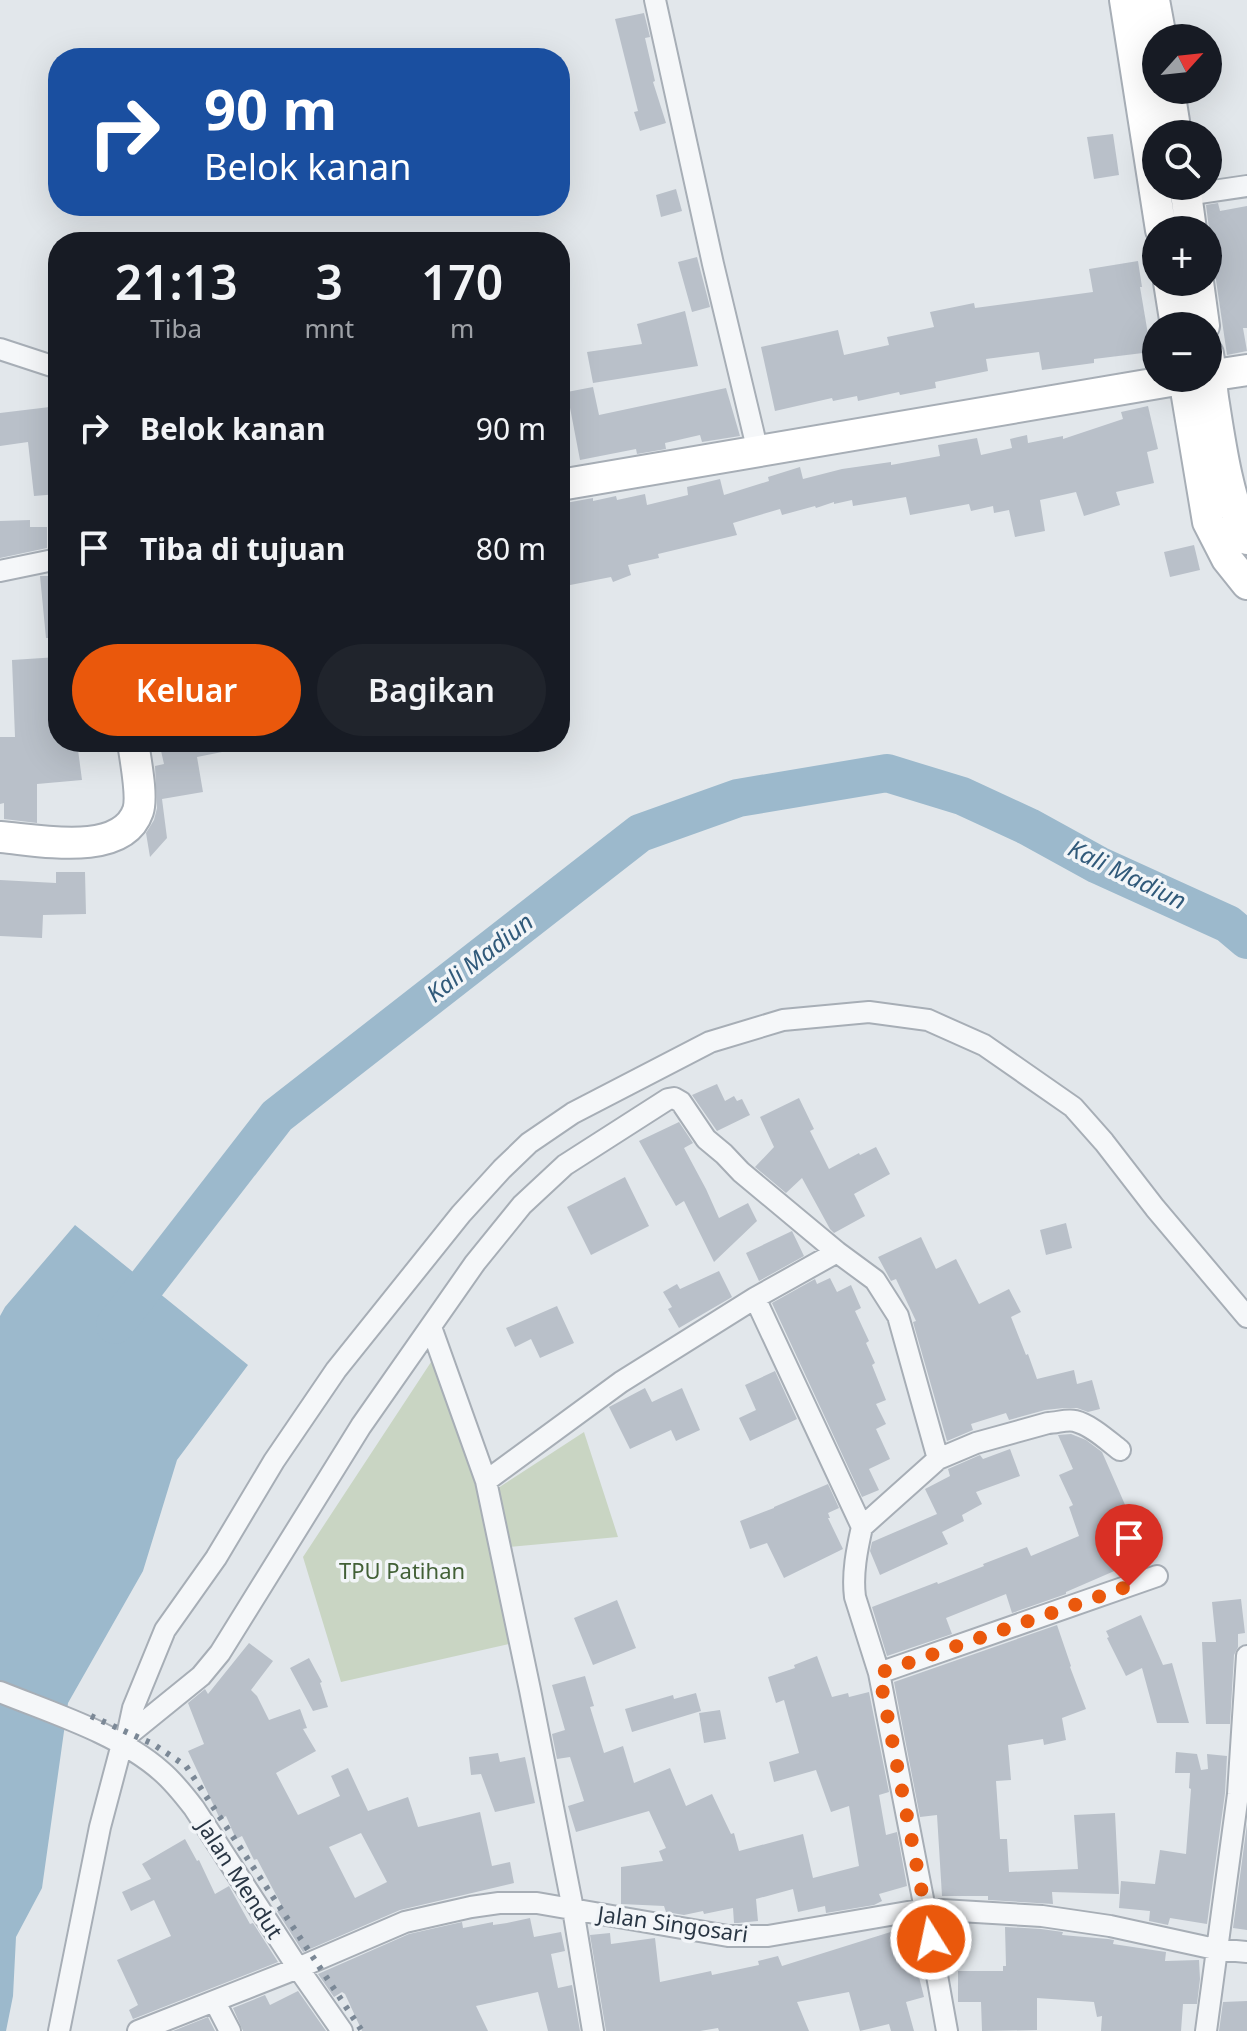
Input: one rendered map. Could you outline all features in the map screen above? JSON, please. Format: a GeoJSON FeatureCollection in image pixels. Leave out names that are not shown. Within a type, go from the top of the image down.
{"type":"FeatureCollection","features":[{"type":"Feature","properties":{"kind":"main road"},"geometry":{"type":"LineString","coordinates":[[1125,0],[1159,216]]}},
{"type":"Feature","properties":{"kind":"main road"},"geometry":{"type":"LineString","coordinates":[[1154,0],[1158,24]]}},
{"type":"Feature","properties":{"kind":"main road"},"geometry":{"type":"LineString","coordinates":[[1222,372],[1247,370]]}},
{"type":"Feature","properties":{"kind":"main road"},"geometry":{"type":"LineString","coordinates":[[570,483],[1142,383]]}},
{"type":"Feature","properties":{"kind":"main road"},"geometry":{"type":"LineString","coordinates":[[1198,392],[1208,522],[1227,559],[1247,584]]}},
{"type":"Feature","properties":{"kind":"main road"},"geometry":{"type":"LineString","coordinates":[[1208,392],[1213,401],[1233,506],[1247,539]]}},
{"type":"Feature","properties":{"kind":"main road"},"geometry":{"type":"LineString","coordinates":[[0,837],[88,843],[102,841],[125,828],[138,810],[140,799],[134,752]]}},
{"type":"Feature","properties":{"kind":"street"},"geometry":{"type":"LineString","coordinates":[[655,0],[758,452]]}},
{"type":"Feature","properties":{"kind":"street"},"geometry":{"type":"LineString","coordinates":[[1222,188],[1247,186]]}},
{"type":"Feature","properties":{"kind":"street"},"geometry":{"type":"LineString","coordinates":[[0,349],[48,365]]}},
{"type":"Feature","properties":{"kind":"street"},"geometry":{"type":"LineString","coordinates":[[0,571],[48,561]]}},
{"type":"Feature","properties":{"kind":"street"},"geometry":{"type":"LineString","coordinates":[[59,2031],[100,1827],[133,1708],[165,1630],[216,1558],[274,1461],[336,1370],[461,1214],[502,1169],[529,1143],[573,1113],[710,1042],[783,1020],[869,1012],[928,1020],[984,1045],[1073,1107],[1247,1317]]}},
{"type":"Feature","properties":{"kind":"street"},"geometry":{"type":"LineString","coordinates":[[124,1740],[201,1676],[220,1653],[361,1426],[475,1263],[522,1205],[565,1165],[668,1099],[681,1102],[706,1139],[758,1187],[875,1280],[898,1316],[938,1459]]}},
{"type":"Feature","properties":{"kind":"street"},"geometry":{"type":"LineString","coordinates":[[486,1481],[621,1382],[755,1298],[837,1252]]}},
{"type":"Feature","properties":{"kind":"street"},"geometry":{"type":"LineString","coordinates":[[755,1298],[862,1527]]}},
{"type":"Feature","properties":{"kind":"street"},"geometry":{"type":"LineString","coordinates":[[431,1327],[486,1481],[573,1909],[593,2031]]}},
{"type":"Feature","properties":{"kind":"street"},"geometry":{"type":"LineString","coordinates":[[947,2031],[879,1673],[855,1597],[862,1527],[938,1459],[976,1443],[1066,1420],[1083,1425],[1120,1450]]}},
{"type":"Feature","properties":{"kind":"street"},"geometry":{"type":"LineString","coordinates":[[879,1673],[1157,1576]]}},
{"type":"Feature","properties":{"kind":"street"},"geometry":{"type":"LineString","coordinates":[[1206,2031],[1238,1794],[1247,1656]]}},
{"type":"Feature","properties":{"kind":"street","name":"Jalan Mendut"},"geometry":{"type":"LineString","coordinates":[[0,1692],[124,1740],[177,1786],[342,2031]]}},
{"type":"Feature","properties":{"kind":"street","name":"Jalan Singosari"},"geometry":{"type":"LineString","coordinates":[[138,2031],[405,1922],[499,1903],[537,1903],[728,1936],[768,1936],[925,1909],[1042,1916],[1110,1926],[1215,1949],[1247,1952]]}},
{"type":"Feature","properties":{"kind":"street"},"geometry":{"type":"LineString","coordinates":[[215,2002],[230,2031]]}},
{"type":"Feature","properties":{"kind":"green space","name":"TPU Patihan"},"geometry":{"type":"Polygon","coordinates":[[[435,1356],[472,1449],[509,1644],[341,1682],[303,1557],[435,1356]]]}},
{"type":"Feature","properties":{"kind":"green space","name":"TPU Patihan"},"geometry":{"type":"Polygon","coordinates":[[[584,1432],[618,1537],[509,1547],[498,1488],[584,1432]]]}},
{"type":"Feature","properties":{"kind":"water"},"geometry":{"type":"Polygon","coordinates":[[[75,1225],[248,1365],[177,1460],[143,1571],[68,1703],[42,1888],[16,1937],[13,1996],[6,2031],[0,2031],[0,1316],[75,1225]]]}},
{"type":"Feature","properties":{"kind":"building"},"geometry":{"type":"Polygon","coordinates":[[[644,13],[650,37],[645,38],[653,82],[666,123],[640,131],[634,112],[638,111],[615,19],[644,13]]]}},
{"type":"Feature","properties":{"kind":"building"},"geometry":{"type":"Polygon","coordinates":[[[1113,134],[1119,175],[1094,179],[1087,137],[1113,134]]]}},
{"type":"Feature","properties":{"kind":"building"},"geometry":{"type":"Polygon","coordinates":[[[676,189],[682,211],[661,217],[656,195],[676,189]]]}},
{"type":"Feature","properties":{"kind":"building"},"geometry":{"type":"Polygon","coordinates":[[[1218,203],[1220,211],[1247,206],[1247,328],[1243,328],[1247,351],[1227,355],[1218,296],[1222,296],[1222,216],[1207,216],[1206,205],[1218,203]]]}},
{"type":"Feature","properties":{"kind":"building"},"geometry":{"type":"Polygon","coordinates":[[[697,257],[710,307],[692,312],[678,262],[697,257]]]}},
{"type":"Feature","properties":{"kind":"building"},"geometry":{"type":"Polygon","coordinates":[[[1138,261],[1144,312],[1142,353],[1042,370],[1039,352],[986,359],[988,371],[935,382],[936,388],[858,401],[857,396],[833,401],[832,398],[775,411],[761,347],[838,330],[844,355],[889,345],[887,337],[934,327],[930,312],[974,303],[975,308],[1093,292],[1089,269],[1138,261]]]}},
{"type":"Feature","properties":{"kind":"building"},"geometry":{"type":"Polygon","coordinates":[[[685,311],[698,366],[593,383],[587,352],[642,344],[637,324],[685,311]]]}},
{"type":"Feature","properties":{"kind":"building"},"geometry":{"type":"Polygon","coordinates":[[[593,387],[599,415],[726,388],[740,436],[702,442],[700,435],[665,443],[666,449],[637,454],[636,449],[580,460],[570,391],[593,387]]]}},
{"type":"Feature","properties":{"kind":"building"},"geometry":{"type":"Polygon","coordinates":[[[1148,406],[1158,449],[1147,452],[1154,483],[1116,492],[1120,505],[1084,516],[1076,492],[1040,500],[1045,531],[1015,537],[1009,510],[994,513],[993,506],[971,511],[969,504],[910,515],[906,497],[853,506],[852,500],[834,502],[782,515],[780,509],[733,523],[737,535],[658,554],[659,558],[628,565],[631,575],[613,582],[611,577],[570,585],[570,502],[616,496],[617,500],[645,494],[647,505],[688,495],[687,487],[720,479],[724,495],[769,481],[768,477],[800,467],[803,479],[842,469],[891,462],[891,465],[940,456],[938,445],[977,438],[981,455],[1012,448],[1010,439],[1027,435],[1028,443],[1063,436],[1063,439],[1123,419],[1121,412],[1148,406]]]}},
{"type":"Feature","properties":{"kind":"building"},"geometry":{"type":"Polygon","coordinates":[[[48,407],[48,495],[34,496],[28,442],[0,446],[0,413],[48,407]]]}},
{"type":"Feature","properties":{"kind":"building"},"geometry":{"type":"Polygon","coordinates":[[[30,520],[30,527],[47,527],[47,548],[0,558],[0,521],[30,520]]]}},
{"type":"Feature","properties":{"kind":"building"},"geometry":{"type":"Polygon","coordinates":[[[1194,545],[1200,570],[1170,577],[1164,552],[1194,545]]]}},
{"type":"Feature","properties":{"kind":"building"},"geometry":{"type":"Polygon","coordinates":[[[40,576],[48,576],[46,638],[40,576]]]}},
{"type":"Feature","properties":{"kind":"building"},"geometry":{"type":"Polygon","coordinates":[[[48,658],[48,752],[78,752],[82,780],[37,784],[37,823],[4,819],[4,803],[0,804],[0,737],[15,737],[12,660],[48,658]]]}},
{"type":"Feature","properties":{"kind":"building"},"geometry":{"type":"Polygon","coordinates":[[[161,752],[222,752],[197,757],[203,792],[162,799],[167,838],[150,857],[146,833],[157,808],[155,766],[164,764],[161,752]]]}},
{"type":"Feature","properties":{"kind":"building"},"geometry":{"type":"Polygon","coordinates":[[[56,872],[85,872],[86,914],[43,915],[42,938],[0,936],[0,880],[56,883],[56,872]]]}},
{"type":"Feature","properties":{"kind":"building"},"geometry":{"type":"Polygon","coordinates":[[[717,1084],[725,1101],[734,1096],[737,1101],[742,1099],[750,1115],[717,1131],[692,1095],[717,1084]]]}},
{"type":"Feature","properties":{"kind":"building"},"geometry":{"type":"Polygon","coordinates":[[[799,1098],[814,1129],[810,1131],[829,1169],[876,1147],[890,1174],[854,1194],[865,1216],[834,1233],[802,1178],[786,1193],[755,1167],[774,1147],[760,1117],[799,1098]]]}},
{"type":"Feature","properties":{"kind":"building"},"geometry":{"type":"Polygon","coordinates":[[[679,1122],[693,1143],[684,1148],[719,1218],[748,1203],[757,1221],[714,1262],[684,1201],[676,1206],[639,1141],[679,1122]]]}},
{"type":"Feature","properties":{"kind":"building"},"geometry":{"type":"Polygon","coordinates":[[[625,1177],[649,1226],[591,1255],[567,1207],[625,1177]]]}},
{"type":"Feature","properties":{"kind":"building"},"geometry":{"type":"Polygon","coordinates":[[[1066,1223],[1072,1248],[1046,1255],[1040,1230],[1066,1223]]]}},
{"type":"Feature","properties":{"kind":"building"},"geometry":{"type":"Polygon","coordinates":[[[792,1231],[804,1256],[759,1281],[746,1253],[792,1231]]]}},
{"type":"Feature","properties":{"kind":"building"},"geometry":{"type":"Polygon","coordinates":[[[921,1237],[936,1269],[956,1259],[979,1304],[1009,1289],[1021,1312],[1011,1317],[1037,1379],[1074,1370],[1077,1384],[1092,1380],[1100,1409],[1088,1412],[1077,1408],[1045,1410],[1009,1420],[1006,1413],[971,1424],[973,1430],[947,1441],[913,1322],[916,1321],[896,1279],[891,1281],[878,1257],[921,1237]]]}},
{"type":"Feature","properties":{"kind":"building"},"geometry":{"type":"Polygon","coordinates":[[[719,1271],[732,1297],[679,1328],[663,1292],[677,1284],[680,1289],[719,1271]]]}},
{"type":"Feature","properties":{"kind":"building"},"geometry":{"type":"Polygon","coordinates":[[[830,1278],[837,1292],[851,1285],[861,1308],[855,1311],[869,1341],[866,1343],[875,1363],[872,1365],[886,1400],[876,1404],[886,1424],[876,1429],[890,1459],[869,1469],[879,1490],[862,1497],[772,1303],[815,1279],[817,1284],[830,1278]]]}},
{"type":"Feature","properties":{"kind":"building"},"geometry":{"type":"Polygon","coordinates":[[[557,1306],[574,1343],[540,1358],[531,1339],[515,1347],[506,1328],[557,1306]]]}},
{"type":"Feature","properties":{"kind":"building"},"geometry":{"type":"Polygon","coordinates":[[[775,1371],[797,1419],[750,1441],[739,1418],[756,1410],[745,1385],[775,1371]]]}},
{"type":"Feature","properties":{"kind":"building"},"geometry":{"type":"Polygon","coordinates":[[[645,1388],[652,1402],[682,1388],[700,1430],[676,1441],[671,1430],[630,1449],[609,1407],[645,1388]]]}},
{"type":"Feature","properties":{"kind":"building"},"geometry":{"type":"Polygon","coordinates":[[[1071,1434],[1102,1452],[1126,1507],[1122,1508],[1142,1559],[1066,1594],[1012,1613],[1006,1594],[946,1618],[952,1634],[887,1656],[872,1607],[1027,1547],[1031,1556],[1079,1536],[1069,1507],[1073,1505],[1059,1475],[1073,1469],[1058,1435],[1071,1434]]]}},
{"type":"Feature","properties":{"kind":"building"},"geometry":{"type":"Polygon","coordinates":[[[1010,1449],[1020,1476],[976,1492],[982,1504],[962,1515],[964,1521],[942,1532],[948,1544],[880,1575],[870,1551],[872,1542],[937,1514],[925,1489],[950,1476],[948,1469],[980,1455],[983,1459],[1010,1449]]]}},
{"type":"Feature","properties":{"kind":"building"},"geometry":{"type":"Polygon","coordinates":[[[828,1484],[839,1508],[828,1513],[828,1518],[843,1549],[784,1578],[767,1543],[750,1549],[740,1521],[828,1484]]]}},
{"type":"Feature","properties":{"kind":"building"},"geometry":{"type":"Polygon","coordinates":[[[1241,1599],[1245,1633],[1238,1634],[1238,1647],[1234,1655],[1230,1724],[1206,1724],[1202,1642],[1216,1642],[1212,1602],[1241,1599]]]}},
{"type":"Feature","properties":{"kind":"building"},"geometry":{"type":"Polygon","coordinates":[[[617,1600],[636,1648],[593,1665],[574,1618],[617,1600]]]}},
{"type":"Feature","properties":{"kind":"building"},"geometry":{"type":"Polygon","coordinates":[[[1141,1615],[1163,1665],[1172,1663],[1189,1723],[1157,1723],[1142,1668],[1126,1676],[1107,1638],[1106,1631],[1141,1615]]]}},
{"type":"Feature","properties":{"kind":"building"},"geometry":{"type":"Polygon","coordinates":[[[1057,1625],[1086,1709],[1062,1718],[1066,1740],[1044,1745],[1043,1739],[1008,1745],[1011,1780],[996,1781],[1000,1839],[1007,1839],[1009,1872],[1078,1869],[1074,1815],[1115,1813],[1119,1894],[1052,1892],[1053,1904],[988,1900],[988,1896],[942,1896],[937,1815],[920,1817],[894,1682],[1057,1625]]]}},
{"type":"Feature","properties":{"kind":"building"},"geometry":{"type":"Polygon","coordinates":[[[249,1643],[273,1661],[251,1690],[269,1720],[300,1709],[307,1728],[303,1729],[316,1751],[276,1773],[298,1815],[340,1796],[331,1776],[348,1768],[368,1811],[408,1797],[418,1827],[480,1812],[492,1866],[510,1862],[514,1883],[400,1910],[303,1952],[277,1911],[283,1908],[257,1859],[254,1860],[242,1836],[236,1839],[226,1816],[220,1819],[188,1751],[204,1744],[188,1703],[205,1689],[208,1694],[249,1643]],[[361,1833],[329,1847],[355,1898],[387,1882],[361,1833]]]}},
{"type":"Feature","properties":{"kind":"building"},"geometry":{"type":"Polygon","coordinates":[[[817,1656],[832,1697],[869,1692],[889,1792],[879,1795],[886,1835],[897,1832],[907,1886],[879,1894],[882,1901],[874,1905],[826,1913],[825,1906],[798,1912],[793,1889],[756,1899],[758,1921],[738,1923],[734,1923],[733,1908],[684,1915],[666,1912],[664,1906],[621,1904],[621,1867],[663,1861],[659,1851],[666,1848],[649,1811],[576,1832],[568,1806],[584,1801],[570,1757],[557,1759],[552,1734],[565,1730],[552,1685],[585,1676],[594,1706],[590,1707],[604,1753],[623,1746],[634,1783],[670,1768],[686,1806],[712,1794],[731,1834],[734,1833],[739,1851],[803,1834],[813,1878],[859,1866],[849,1806],[831,1812],[816,1770],[774,1782],[769,1762],[799,1753],[784,1700],[776,1703],[768,1677],[817,1656]]]}},
{"type":"Feature","properties":{"kind":"building"},"geometry":{"type":"Polygon","coordinates":[[[309,1658],[322,1682],[328,1707],[313,1711],[290,1668],[309,1658]]]}},
{"type":"Feature","properties":{"kind":"building"},"geometry":{"type":"Polygon","coordinates":[[[696,1693],[701,1711],[632,1732],[625,1709],[673,1695],[674,1699],[696,1693]]]}},
{"type":"Feature","properties":{"kind":"building"},"geometry":{"type":"Polygon","coordinates":[[[720,1710],[726,1739],[704,1743],[699,1713],[720,1710]]]}},
{"type":"Feature","properties":{"kind":"building"},"geometry":{"type":"Polygon","coordinates":[[[1176,1752],[1197,1754],[1201,1770],[1208,1769],[1207,1754],[1227,1756],[1207,1924],[1170,1918],[1168,1925],[1149,1921],[1150,1911],[1119,1908],[1121,1881],[1155,1884],[1160,1850],[1186,1854],[1190,1773],[1175,1773],[1176,1752]]]}},
{"type":"Feature","properties":{"kind":"building"},"geometry":{"type":"Polygon","coordinates":[[[498,1753],[500,1762],[525,1757],[535,1803],[495,1812],[481,1774],[471,1775],[469,1757],[498,1753]]]}},
{"type":"Feature","properties":{"kind":"building"},"geometry":{"type":"Polygon","coordinates":[[[1247,1824],[1247,1930],[1233,1928],[1247,1824]]]}},
{"type":"Feature","properties":{"kind":"building"},"geometry":{"type":"Polygon","coordinates":[[[185,1839],[215,1894],[229,1886],[250,1924],[253,1923],[278,1962],[133,2019],[129,2010],[138,2005],[117,1960],[171,1936],[154,1900],[131,1911],[122,1892],[151,1879],[142,1864],[185,1839]]]}},
{"type":"Feature","properties":{"kind":"building"},"geometry":{"type":"Polygon","coordinates":[[[530,1918],[534,1937],[561,1932],[565,1951],[551,1954],[558,1988],[572,1985],[580,2031],[548,2031],[538,1992],[476,2006],[488,2031],[362,2031],[345,1994],[342,1992],[334,1997],[318,1974],[409,1934],[462,1922],[463,1928],[530,1918]]]}},
{"type":"Feature","properties":{"kind":"building"},"geometry":{"type":"Polygon","coordinates":[[[1005,1927],[1114,1940],[1113,1944],[1166,1952],[1165,1961],[1199,1960],[1197,2004],[1183,2004],[1181,2031],[1101,2031],[1102,2016],[1097,2017],[1094,2002],[1037,1998],[1037,2030],[982,2031],[981,2002],[958,2002],[958,1971],[1003,1971],[1003,1966],[1006,1966],[1005,1927]]]}},
{"type":"Feature","properties":{"kind":"building"},"geometry":{"type":"Polygon","coordinates":[[[897,1930],[899,1938],[916,1933],[920,1955],[914,1957],[924,1997],[906,2002],[914,2031],[891,2031],[889,2024],[860,2031],[849,1992],[797,2002],[809,2031],[719,2031],[718,2028],[700,2031],[606,2031],[590,1935],[610,1933],[611,1944],[655,1938],[660,1982],[759,1965],[758,1961],[778,1956],[782,1966],[897,1930]]]}},
{"type":"Feature","properties":{"kind":"building"},"geometry":{"type":"Polygon","coordinates":[[[298,1991],[326,2031],[243,2031],[233,2008],[265,1995],[270,2005],[298,1991]]]}},
{"type":"Feature","properties":{"kind":"building"},"geometry":{"type":"Polygon","coordinates":[[[1247,2001],[1247,2031],[1219,2031],[1223,2002],[1247,2001]]]}},
{"type":"Feature","properties":{"kind":"building"},"geometry":{"type":"Polygon","coordinates":[[[208,2017],[215,2031],[173,2031],[208,2017]]]}},
{"type":"Feature","properties":{"kind":"waterway","name":"Kali Madiun"},"geometry":{"type":"LineString","coordinates":[[115,1325],[277,1116],[640,833],[738,798],[887,773],[962,796],[1029,827],[1098,865],[1228,924],[1247,940]]}},
{"type":"Feature","properties":{"kind":"railway"},"geometry":{"type":"LineString","coordinates":[[91,1716],[153,1744],[186,1766],[362,2031]]}},
{"type":"Feature","properties":{"kind":"route"},"geometry":{"type":"LineString","coordinates":[[931,1939],[879,1673],[1129,1586]]}}]}
